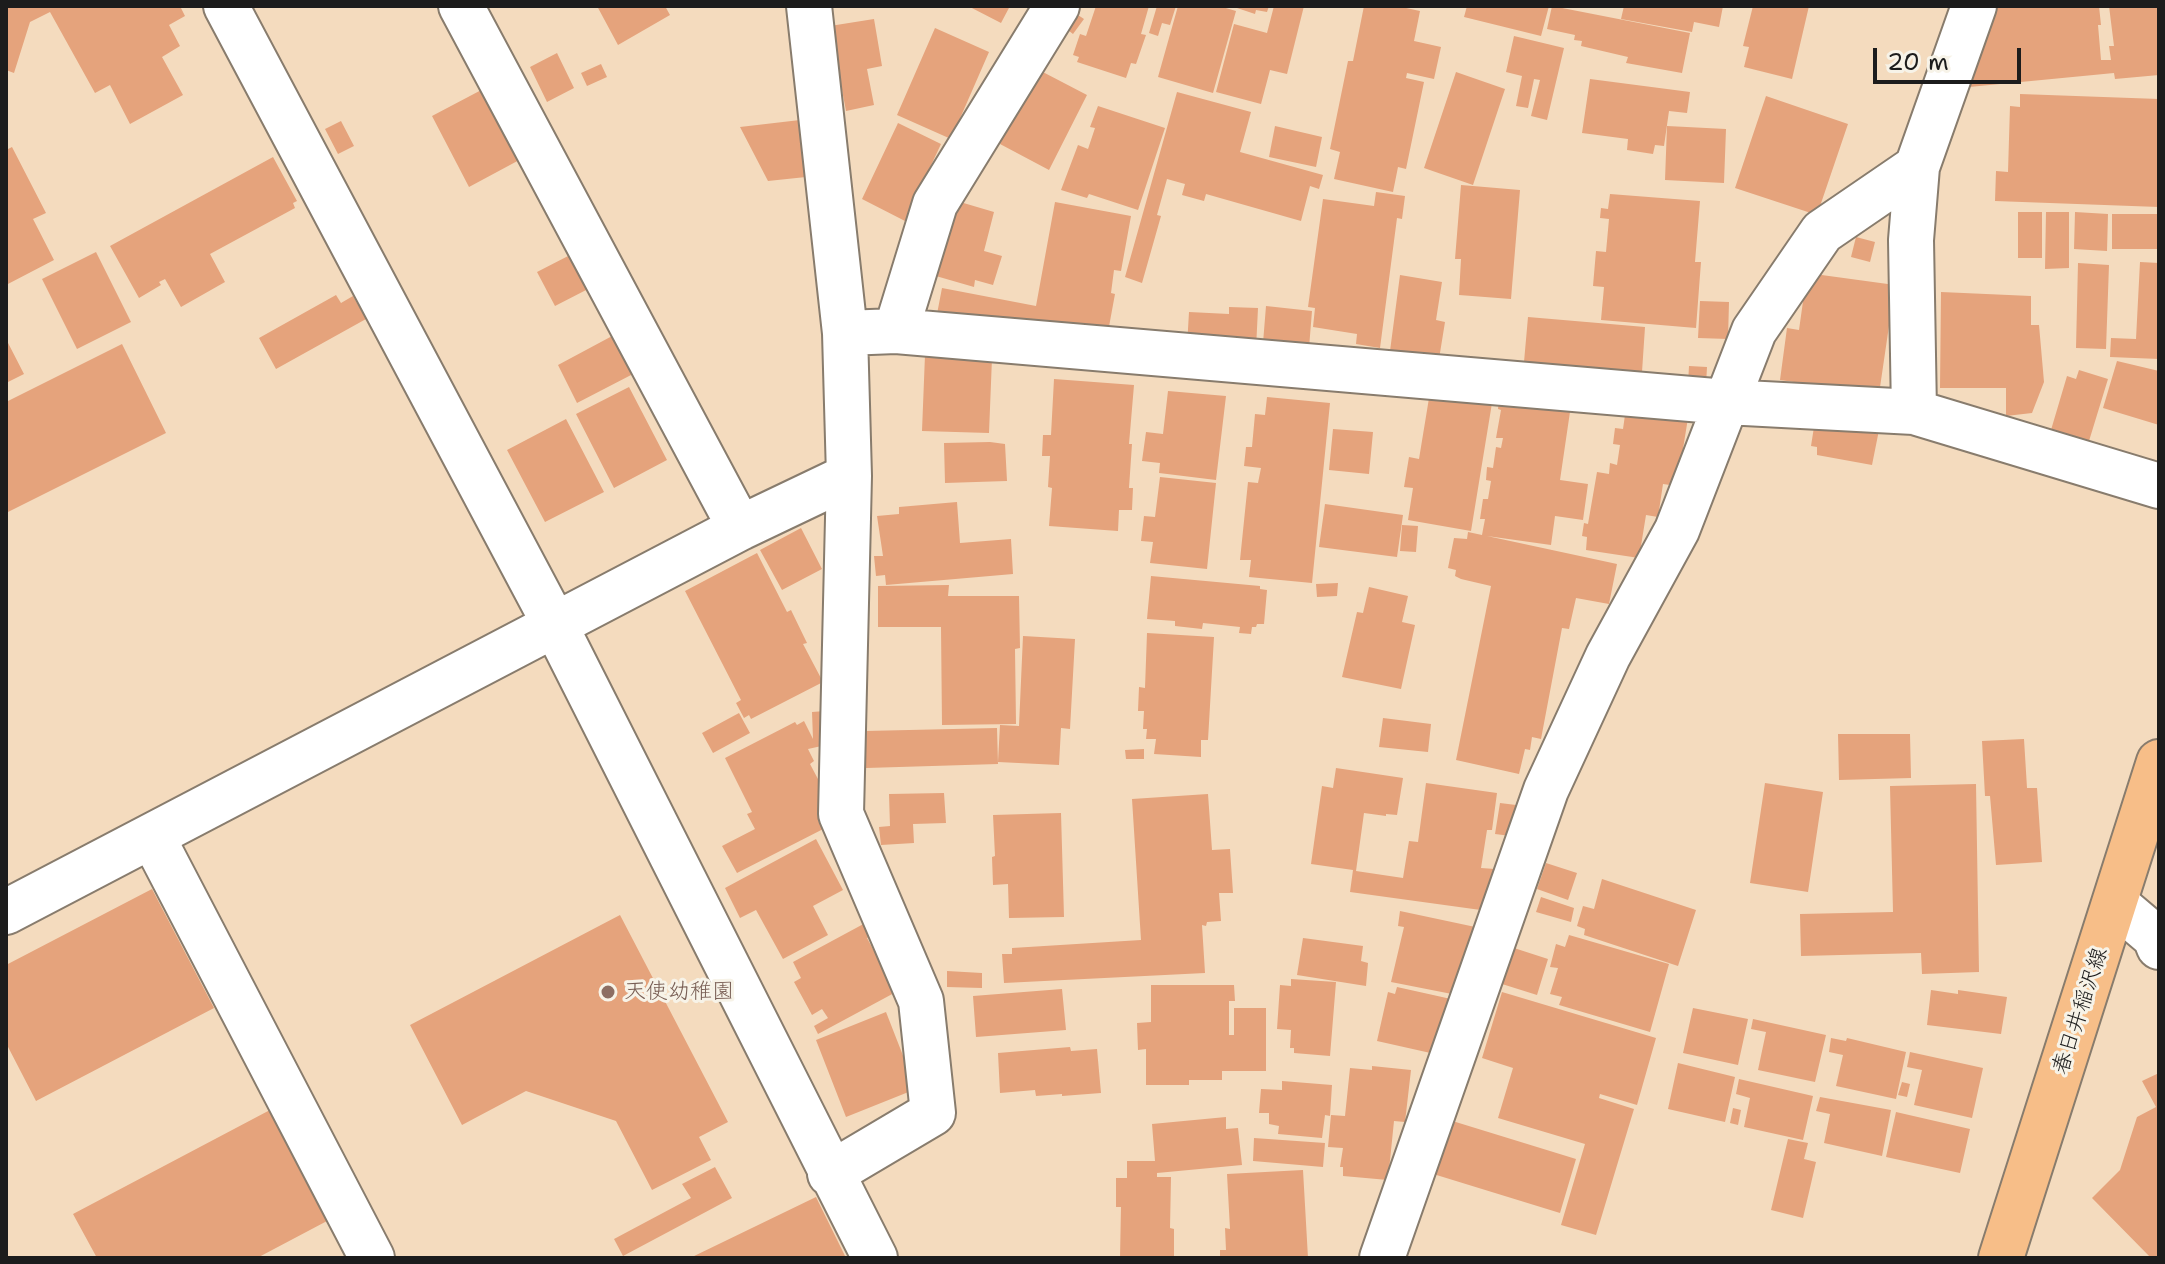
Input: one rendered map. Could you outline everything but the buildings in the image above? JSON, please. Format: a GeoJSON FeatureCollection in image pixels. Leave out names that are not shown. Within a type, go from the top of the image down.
{"type":"FeatureCollection","features":[{"type":"Feature","properties":{"kind":"main road","name":"春日井稲沢線"},"geometry":{"type":"LineString","coordinates":[[2001,1258],[2159,762]]}},
{"type":"Feature","properties":{"kind":"street"},"geometry":{"type":"LineString","coordinates":[[226,6],[555,625],[875,1258]]}},
{"type":"Feature","properties":{"kind":"street"},"geometry":{"type":"LineString","coordinates":[[461,6],[740,528]]}},
{"type":"Feature","properties":{"kind":"street"},"geometry":{"type":"LineString","coordinates":[[809,6],[845,333],[849,476],[841,814],[921,1001],[933,1113],[830,1174]]}},
{"type":"Feature","properties":{"kind":"street"},"geometry":{"type":"LineString","coordinates":[[896,331],[935,204],[1057,6]]}},
{"type":"Feature","properties":{"kind":"street"},"geometry":{"type":"LineString","coordinates":[[1914,412],[1911,240],[1917,167],[1974,6]]}},
{"type":"Feature","properties":{"kind":"street"},"geometry":{"type":"LineString","coordinates":[[1382,1258],[1546,790],[1608,656],[1677,530],[1754,331],[1822,232],[1917,167]]}},
{"type":"Feature","properties":{"kind":"street"},"geometry":{"type":"LineString","coordinates":[[845,333],[896,331],[1726,402],[1914,412],[2159,486]]}},
{"type":"Feature","properties":{"kind":"street"},"geometry":{"type":"LineString","coordinates":[[6,912],[740,528],[849,476]]}},
{"type":"Feature","properties":{"kind":"street"},"geometry":{"type":"LineString","coordinates":[[152,836],[372,1258]]}},
{"type":"Feature","properties":{"kind":"street"},"geometry":{"type":"LineString","coordinates":[[2116,904],[2155,937],[2159,947]]}},
{"type":"Feature","properties":{"kind":"place","name":"天使幼稚園"},"geometry":{"type":"Point","coordinates":[608,992]}}]}
